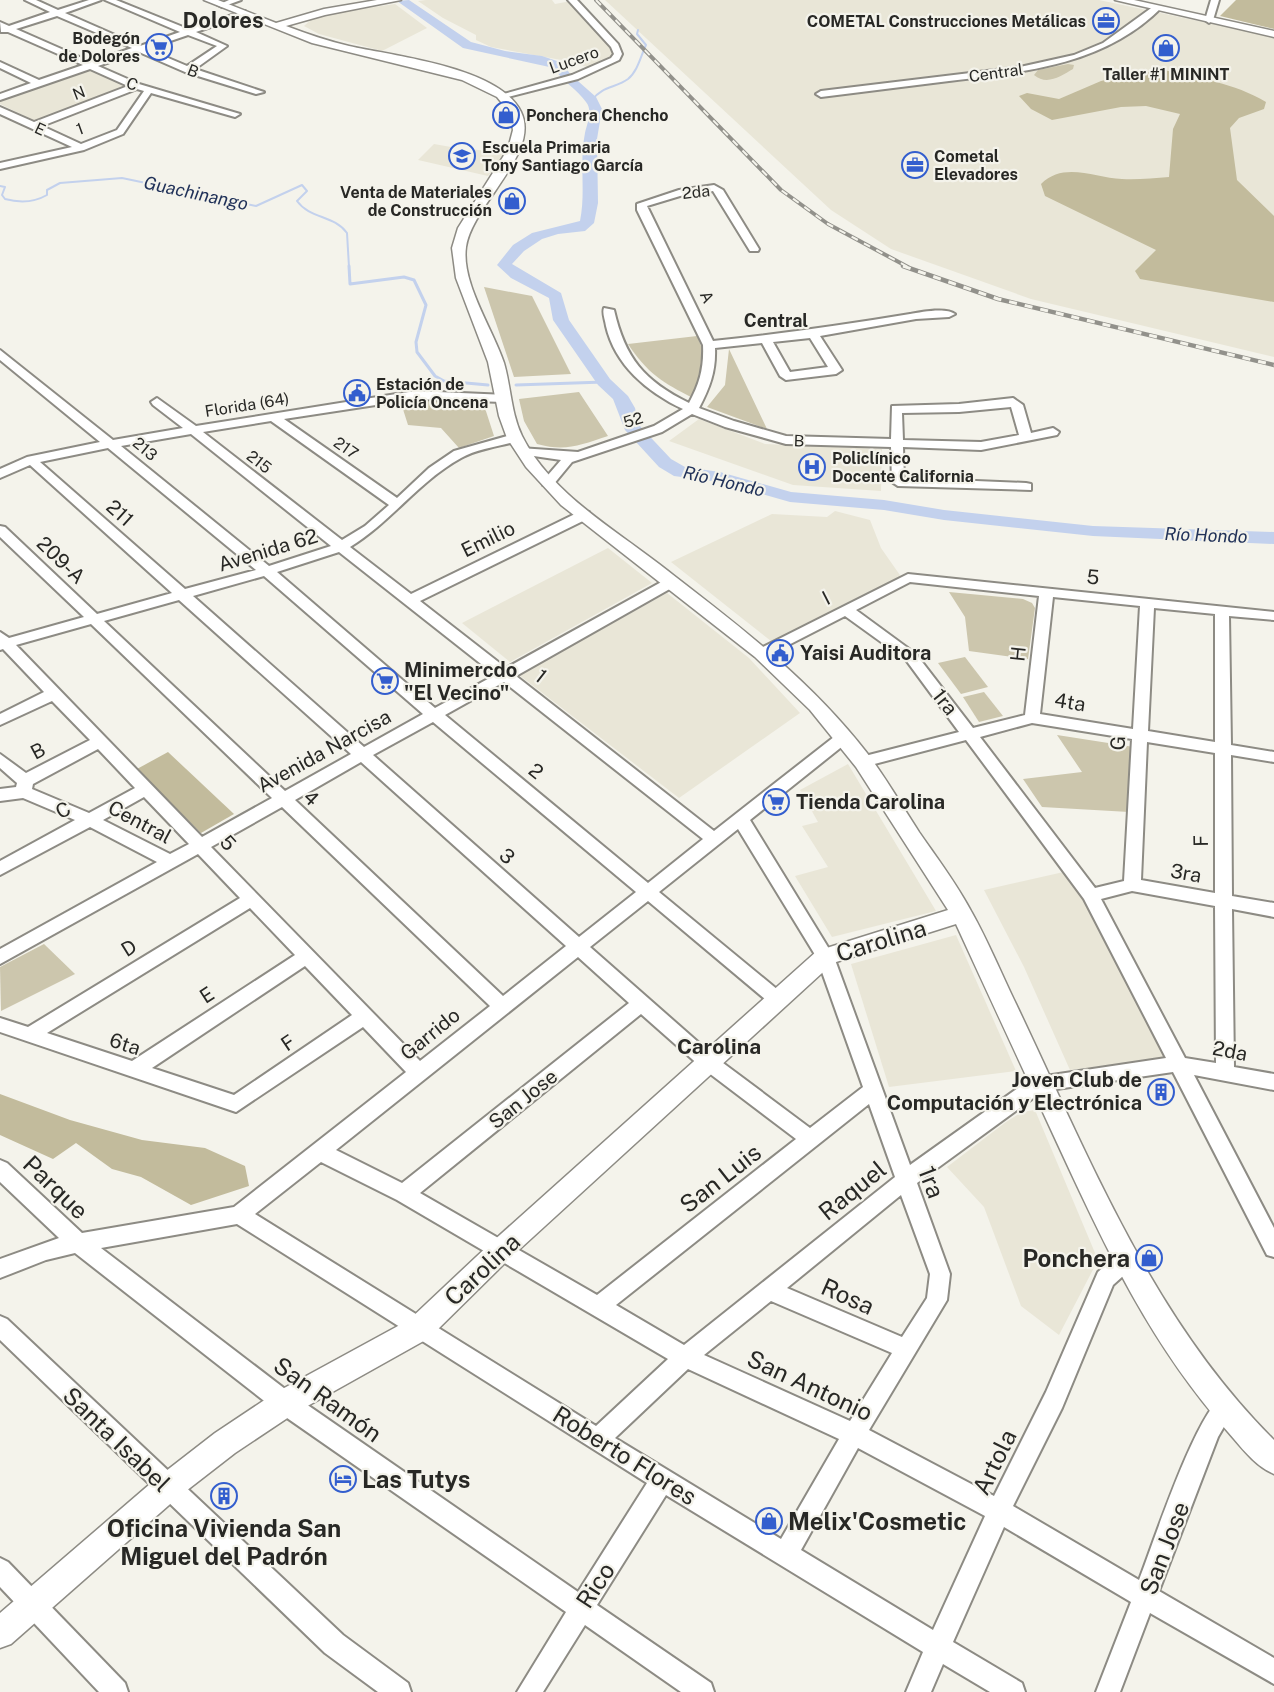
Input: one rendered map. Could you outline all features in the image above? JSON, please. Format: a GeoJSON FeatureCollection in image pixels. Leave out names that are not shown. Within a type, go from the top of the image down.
{"type":"FeatureCollection","features":[{"type":"Feature","properties":{"kind":"main road"},"geometry":{"type":"LineString","coordinates":[[209,0],[306,36],[467,79],[503,96],[518,117],[520,135],[514,151],[464,226],[459,259],[500,376],[503,395],[519,444],[548,482],[584,515],[762,653],[817,705],[863,762],[962,914],[1039,1084],[1125,1261],[1156,1315],[1225,1406],[1274,1460]]}},
{"type":"Feature","properties":{"kind":"main road"},"geometry":{"type":"LineString","coordinates":[[1120,0],[1274,34]]}},
{"type":"Feature","properties":{"kind":"main road"},"geometry":{"type":"LineString","coordinates":[[245,14],[284,17],[383,1]]}},
{"type":"Feature","properties":{"kind":"main road"},"geometry":{"type":"LineString","coordinates":[[276,26],[324,12]]}},
{"type":"Feature","properties":{"kind":"main road"},"geometry":{"type":"LineString","coordinates":[[306,36],[301,24],[324,12]]}},
{"type":"Feature","properties":{"kind":"main road","name":"Carolina"},"geometry":{"type":"LineString","coordinates":[[0,1633],[168,1488],[225,1443],[285,1403],[419,1329],[501,1250],[825,957],[962,914]]}},
{"type":"Feature","properties":{"kind":"street","name":"B"},"geometry":{"type":"LineString","coordinates":[[29,0],[143,48],[188,70],[259,92]]}},
{"type":"Feature","properties":{"kind":"street"},"geometry":{"type":"LineString","coordinates":[[2,28],[97,0]]}},
{"type":"Feature","properties":{"kind":"street"},"geometry":{"type":"LineString","coordinates":[[109,0],[223,46],[188,70]]}},
{"type":"Feature","properties":{"kind":"street"},"geometry":{"type":"LineString","coordinates":[[222,5],[237,0]]}},
{"type":"Feature","properties":{"kind":"street","name":"Lucero"},"geometry":{"type":"LineString","coordinates":[[503,96],[564,81],[606,66],[615,60],[618,54],[615,46],[572,0]]}},
{"type":"Feature","properties":{"kind":"street"},"geometry":{"type":"LineString","coordinates":[[1209,20],[1215,0]]}},
{"type":"Feature","properties":{"kind":"street","name":"Central"},"geometry":{"type":"LineString","coordinates":[[821,94],[998,73],[1066,60],[1106,45],[1157,8]]}},
{"type":"Feature","properties":{"kind":"street"},"geometry":{"type":"LineString","coordinates":[[0,98],[245,14]]}},
{"type":"Feature","properties":{"kind":"street","name":"C"},"geometry":{"type":"LineString","coordinates":[[2,28],[136,86],[236,114]]}},
{"type":"Feature","properties":{"kind":"street"},"geometry":{"type":"LineString","coordinates":[[0,65],[39,84]]}},
{"type":"Feature","properties":{"kind":"street","name":"N"},"geometry":{"type":"LineString","coordinates":[[33,126],[136,86]]}},
{"type":"Feature","properties":{"kind":"street","name":"1"},"geometry":{"type":"LineString","coordinates":[[5,165],[81,148],[120,132],[149,90]]}},
{"type":"Feature","properties":{"kind":"street","name":"E"},"geometry":{"type":"LineString","coordinates":[[0,110],[81,148]]}},
{"type":"Feature","properties":{"kind":"street"},"geometry":{"type":"LineString","coordinates":[[0,158],[5,165]]}},
{"type":"Feature","properties":{"kind":"street","name":"2da"},"geometry":{"type":"LineString","coordinates":[[642,204],[680,193],[714,188],[718,190],[754,249]]}},
{"type":"Feature","properties":{"kind":"street","name":"A"},"geometry":{"type":"LineString","coordinates":[[642,204],[642,210],[709,345],[710,365],[707,379],[692,409]]}},
{"type":"Feature","properties":{"kind":"street","name":"B"},"geometry":{"type":"LineString","coordinates":[[608,310],[615,341],[631,369],[651,386],[692,409],[786,441],[981,446],[1053,432]]}},
{"type":"Feature","properties":{"kind":"street"},"geometry":{"type":"LineString","coordinates":[[709,345],[813,334],[916,316],[950,314]]}},
{"type":"Feature","properties":{"kind":"street"},"geometry":{"type":"LineString","coordinates":[[766,339],[786,376],[836,370],[813,334]]}},
{"type":"Feature","properties":{"kind":"street","name":"213"},"geometry":{"type":"LineString","coordinates":[[0,354],[49,396],[114,444],[268,572]]}},
{"type":"Feature","properties":{"kind":"street","name":"Florida (64)"},"geometry":{"type":"LineString","coordinates":[[0,474],[31,460],[192,430],[415,395],[503,395]]}},
{"type":"Feature","properties":{"kind":"street","name":"215"},"geometry":{"type":"LineString","coordinates":[[157,402],[342,546]]}},
{"type":"Feature","properties":{"kind":"street"},"geometry":{"type":"LineString","coordinates":[[1026,439],[1017,405],[1013,402],[960,408],[896,409],[897,480],[902,484],[1026,487]]}},
{"type":"Feature","properties":{"kind":"street","name":"52"},"geometry":{"type":"LineString","coordinates":[[548,482],[568,459],[650,432],[692,409]]}},
{"type":"Feature","properties":{"kind":"street","name":"217"},"geometry":{"type":"LineString","coordinates":[[275,418],[398,505]]}},
{"type":"Feature","properties":{"kind":"street","name":"52"},"geometry":{"type":"LineString","coordinates":[[519,444],[561,456],[580,454]]}},
{"type":"Feature","properties":{"kind":"street","name":"Avenida 62"},"geometry":{"type":"LineString","coordinates":[[2,641],[94,619],[268,572],[342,546],[370,529],[458,454],[519,444]]}},
{"type":"Feature","properties":{"kind":"street","name":"211"},"geometry":{"type":"LineString","coordinates":[[31,460],[184,595]]}},
{"type":"Feature","properties":{"kind":"street","name":"Emilio"},"geometry":{"type":"LineString","coordinates":[[410,600],[584,515]]}},
{"type":"Feature","properties":{"kind":"street","name":"209-A"},"geometry":{"type":"LineString","coordinates":[[0,530],[94,619]]}},
{"type":"Feature","properties":{"kind":"street","name":"1"},"geometry":{"type":"LineString","coordinates":[[342,546],[714,839]]}},
{"type":"Feature","properties":{"kind":"street","name":"2"},"geometry":{"type":"LineString","coordinates":[[268,572],[433,714],[650,891],[778,1000]]}},
{"type":"Feature","properties":{"kind":"street","name":"5"},"geometry":{"type":"LineString","coordinates":[[908,578],[1274,616]]}},
{"type":"Feature","properties":{"kind":"street","name":"I"},"geometry":{"type":"LineString","coordinates":[[762,653],[908,578]]}},
{"type":"Feature","properties":{"kind":"street","name":"Avenida Narcisa"},"geometry":{"type":"LineString","coordinates":[[0,957],[281,798],[361,756],[670,583]]}},
{"type":"Feature","properties":{"kind":"street","name":"H"},"geometry":{"type":"LineString","coordinates":[[1032,718],[1046,594]]}},
{"type":"Feature","properties":{"kind":"street","name":"3"},"geometry":{"type":"LineString","coordinates":[[184,595],[361,756],[708,1062],[810,1139]]}},
{"type":"Feature","properties":{"kind":"street","name":"G"},"geometry":{"type":"LineString","coordinates":[[1132,885],[1147,603]]}},
{"type":"Feature","properties":{"kind":"street","name":"1ra"},"geometry":{"type":"LineString","coordinates":[[846,610],[911,657],[1091,895],[1274,1248]]}},
{"type":"Feature","properties":{"kind":"street","name":"F"},"geometry":{"type":"LineString","coordinates":[[1222,610],[1225,1072]]}},
{"type":"Feature","properties":{"kind":"street","name":"4"},"geometry":{"type":"LineString","coordinates":[[94,619],[501,1005]]}},
{"type":"Feature","properties":{"kind":"street","name":"5"},"geometry":{"type":"LineString","coordinates":[[2,641],[201,844],[306,957],[419,1073]]}},
{"type":"Feature","properties":{"kind":"street"},"geometry":{"type":"LineString","coordinates":[[0,720],[52,694]]}},
{"type":"Feature","properties":{"kind":"street","name":"4ta"},"geometry":{"type":"LineString","coordinates":[[863,762],[1032,718],[1274,757]]}},
{"type":"Feature","properties":{"kind":"street","name":"Garrido"},"geometry":{"type":"LineString","coordinates":[[0,1269],[44,1251],[78,1243],[239,1215],[321,1152],[501,1005],[579,947],[844,737]]}},
{"type":"Feature","properties":{"kind":"street","name":"B"},"geometry":{"type":"LineString","coordinates":[[0,795],[25,786],[100,741]]}},
{"type":"Feature","properties":{"kind":"street","name":"Central"},"geometry":{"type":"LineString","coordinates":[[0,759],[25,786],[171,862]]}},
{"type":"Feature","properties":{"kind":"street","name":"C"},"geometry":{"type":"LineString","coordinates":[[0,868],[146,789]]}},
{"type":"Feature","properties":{"kind":"street","name":"1ra"},"geometry":{"type":"LineString","coordinates":[[740,818],[825,957],[871,1091],[940,1274],[937,1300],[854,1434],[785,1555]]}},
{"type":"Feature","properties":{"kind":"street","name":"3ra"},"geometry":{"type":"LineString","coordinates":[[1091,895],[1132,885],[1274,910]]}},
{"type":"Feature","properties":{"kind":"street","name":"D"},"geometry":{"type":"LineString","coordinates":[[28,1036],[252,899]]}},
{"type":"Feature","properties":{"kind":"street","name":"E"},"geometry":{"type":"LineString","coordinates":[[132,1071],[306,957]]}},
{"type":"Feature","properties":{"kind":"street","name":"San Jose"},"geometry":{"type":"LineString","coordinates":[[404,1194],[642,1003]]}},
{"type":"Feature","properties":{"kind":"street","name":"F"},"geometry":{"type":"LineString","coordinates":[[237,1104],[364,1017]]}},
{"type":"Feature","properties":{"kind":"street","name":"6ta"},"geometry":{"type":"LineString","coordinates":[[0,1025],[132,1071],[237,1104]]}},
{"type":"Feature","properties":{"kind":"street","name":"2da"},"geometry":{"type":"LineString","coordinates":[[1178,1064],[1274,1082]]}},
{"type":"Feature","properties":{"kind":"street","name":"Raquel"},"geometry":{"type":"LineString","coordinates":[[599,1438],[685,1357],[904,1181],[1039,1084],[1178,1064]]}},
{"type":"Feature","properties":{"kind":"street","name":"San Luis"},"geometry":{"type":"LineString","coordinates":[[600,1305],[871,1091]]}},
{"type":"Feature","properties":{"kind":"street","name":"San Antonio"},"geometry":{"type":"LineString","coordinates":[[321,1152],[404,1194],[600,1305],[685,1357],[854,1434],[999,1511],[1274,1672]]}},
{"type":"Feature","properties":{"kind":"street","name":"Parque"},"geometry":{"type":"LineString","coordinates":[[0,1169],[78,1243]]}},
{"type":"Feature","properties":{"kind":"street","name":"Roberto Flores"},"geometry":{"type":"LineString","coordinates":[[239,1215],[785,1555],[940,1646],[1013,1692]]}},
{"type":"Feature","properties":{"kind":"street","name":"San Ramón"},"geometry":{"type":"LineString","coordinates":[[78,1243],[285,1403],[702,1692]]}},
{"type":"Feature","properties":{"kind":"street","name":"Artola"},"geometry":{"type":"LineString","coordinates":[[918,1692],[999,1511],[1054,1400],[1105,1279],[1125,1261]]}},
{"type":"Feature","properties":{"kind":"street","name":"Rosa"},"geometry":{"type":"LineString","coordinates":[[770,1290],[906,1349]]}},
{"type":"Feature","properties":{"kind":"street","name":"Santa Isabel"},"geometry":{"type":"LineString","coordinates":[[0,1326],[334,1644],[399,1692]]}},
{"type":"Feature","properties":{"kind":"street","name":"San Jose"},"geometry":{"type":"LineString","coordinates":[[1108,1692],[1209,1430],[1225,1406]]}},
{"type":"Feature","properties":{"kind":"street","name":"Rico"},"geometry":{"type":"LineString","coordinates":[[529,1692],[663,1479]]}},
{"type":"Feature","properties":{"kind":"street"},"geometry":{"type":"LineString","coordinates":[[0,1570],[116,1692]]}},
{"type":"Feature","properties":{"kind":"shaded area"},"geometry":{"type":"Polygon","coordinates":[[[552,0],[555,4],[571,1],[612,46],[614,53],[611,60],[593,69],[572,62],[491,47],[476,40],[476,35],[443,18],[418,1],[552,0]]]}},
{"type":"Feature","properties":{"kind":"shaded area"},"geometry":{"type":"Polygon","coordinates":[[[605,0],[1099,0],[1274,37],[1274,357],[1031,299],[891,249],[831,210],[605,0]]]}},
{"type":"Feature","properties":{"kind":"shaded area"},"geometry":{"type":"Polygon","coordinates":[[[1236,0],[1274,0],[1274,29],[1220,16],[1236,0]]]}},
{"type":"Feature","properties":{"kind":"shaded area"},"geometry":{"type":"Polygon","coordinates":[[[395,4],[427,28],[382,51],[319,34],[304,26],[313,18],[395,4]]]}},
{"type":"Feature","properties":{"kind":"shaded area"},"geometry":{"type":"Polygon","coordinates":[[[1068,64],[1074,65],[1073,69],[1054,79],[1044,80],[1034,75],[1038,70],[1068,64]]]}},
{"type":"Feature","properties":{"kind":"shaded area"},"geometry":{"type":"Polygon","coordinates":[[[92,68],[135,87],[39,123],[0,104],[0,101],[92,68]]]}},
{"type":"Feature","properties":{"kind":"shaded area"},"geometry":{"type":"Polygon","coordinates":[[[1164,70],[1229,86],[1266,102],[1264,109],[1239,118],[1230,128],[1237,180],[1274,216],[1274,302],[1140,279],[1135,271],[1156,250],[1045,196],[1041,184],[1060,173],[1070,172],[1128,179],[1169,177],[1173,129],[1180,114],[1146,106],[1121,107],[1052,120],[1031,109],[1019,96],[1027,93],[1059,99],[1101,81],[1130,74],[1164,70]]]}},
{"type":"Feature","properties":{"kind":"shaded area","name":"Escuela Primaria Tony Santiago García"},"geometry":{"type":"Polygon","coordinates":[[[434,144],[506,153],[488,176],[418,160],[434,144]]]}},
{"type":"Feature","properties":{"kind":"shaded area"},"geometry":{"type":"Polygon","coordinates":[[[484,287],[532,296],[571,374],[514,377],[484,287]]]}},
{"type":"Feature","properties":{"kind":"shaded area"},"geometry":{"type":"Polygon","coordinates":[[[697,336],[703,353],[704,368],[701,382],[693,398],[656,376],[642,363],[628,344],[697,336]]]}},
{"type":"Feature","properties":{"kind":"shaded area"},"geometry":{"type":"Polygon","coordinates":[[[729,349],[767,429],[707,407],[725,385],[729,349]]]}},
{"type":"Feature","properties":{"kind":"shaded area"},"geometry":{"type":"Polygon","coordinates":[[[579,392],[608,436],[581,445],[565,447],[537,444],[524,421],[519,399],[579,392]]]}},
{"type":"Feature","properties":{"kind":"shaded area"},"geometry":{"type":"Polygon","coordinates":[[[424,401],[484,405],[494,436],[459,448],[441,428],[408,425],[401,403],[424,401]]]}},
{"type":"Feature","properties":{"kind":"shaded area","name":"Policlínico Docente California"},"geometry":{"type":"Polygon","coordinates":[[[699,419],[765,444],[882,449],[881,491],[793,485],[669,441],[699,419]]]}},
{"type":"Feature","properties":{"kind":"shaded area"},"geometry":{"type":"Polygon","coordinates":[[[835,511],[870,520],[881,548],[902,578],[862,601],[771,641],[671,562],[772,514],[827,517],[835,511]]]}},
{"type":"Feature","properties":{"kind":"shaded area"},"geometry":{"type":"Polygon","coordinates":[[[608,548],[652,583],[510,662],[462,623],[608,548]]]}},
{"type":"Feature","properties":{"kind":"shaded area"},"geometry":{"type":"Polygon","coordinates":[[[949,592],[1023,599],[1032,603],[1035,608],[1028,659],[969,651],[965,617],[949,592]]]}},
{"type":"Feature","properties":{"kind":"shaded area"},"geometry":{"type":"Polygon","coordinates":[[[667,593],[749,658],[800,713],[679,798],[519,675],[667,593]]]}},
{"type":"Feature","properties":{"kind":"shaded area"},"geometry":{"type":"Polygon","coordinates":[[[965,657],[988,687],[961,694],[938,663],[965,657]]]}},
{"type":"Feature","properties":{"kind":"shaded area"},"geometry":{"type":"Polygon","coordinates":[[[984,692],[1003,716],[979,722],[963,697],[984,692]]]}},
{"type":"Feature","properties":{"kind":"shaded area"},"geometry":{"type":"Polygon","coordinates":[[[1057,735],[1134,747],[1129,812],[1042,807],[1023,779],[1082,772],[1057,735]]]}},
{"type":"Feature","properties":{"kind":"shaded area"},"geometry":{"type":"Polygon","coordinates":[[[168,752],[234,814],[201,833],[137,769],[168,752]]]}},
{"type":"Feature","properties":{"kind":"shaded area"},"geometry":{"type":"Polygon","coordinates":[[[848,764],[936,911],[832,937],[795,876],[828,867],[802,826],[818,822],[800,790],[848,764]]]}},
{"type":"Feature","properties":{"kind":"shaded area"},"geometry":{"type":"Polygon","coordinates":[[[1068,871],[1171,1057],[1070,1070],[1024,967],[984,890],[1068,871]]]}},
{"type":"Feature","properties":{"kind":"shaded area"},"geometry":{"type":"Polygon","coordinates":[[[956,935],[1016,1071],[889,1087],[851,964],[956,935]]]}},
{"type":"Feature","properties":{"kind":"shaded area"},"geometry":{"type":"Polygon","coordinates":[[[44,944],[75,974],[1,1011],[0,967],[44,944]]]}},
{"type":"Feature","properties":{"kind":"shaded area"},"geometry":{"type":"Polygon","coordinates":[[[0,1094],[70,1120],[142,1140],[205,1148],[245,1166],[249,1186],[191,1205],[141,1177],[112,1169],[76,1143],[53,1159],[0,1135],[0,1094]]]}},
{"type":"Feature","properties":{"kind":"shaded area"},"geometry":{"type":"Polygon","coordinates":[[[1035,1110],[1098,1260],[1059,1335],[1021,1306],[984,1207],[947,1167],[1006,1122],[1022,1112],[1035,1110]]]}},
{"type":"Feature","properties":{"kind":"waterway","name":"Río Hondo"},"geometry":{"type":"LineString","coordinates":[[403,1],[467,45],[505,55],[542,60],[559,66],[565,76],[592,100],[596,109],[590,139],[591,203],[587,223],[580,228],[547,232],[537,236],[519,248],[504,265],[516,275],[556,296],[561,320],[604,382],[620,396],[627,408],[631,426],[665,463],[680,472],[720,477],[790,497],[884,505],[944,515],[1093,531],[1274,538]]}},
{"type":"Feature","properties":{"kind":"waterway"},"geometry":{"type":"LineString","coordinates":[[592,100],[600,92],[628,79],[634,72],[646,45],[637,34],[638,30]]}},
{"type":"Feature","properties":{"kind":"waterway","name":"Guachinango"},"geometry":{"type":"LineString","coordinates":[[0,186],[5,187],[2,195],[5,199],[26,201],[37,200],[47,195],[47,190],[60,183],[122,178],[256,206],[302,185],[307,191],[297,201],[302,207],[336,223],[347,233],[349,267]]}},
{"type":"Feature","properties":{"kind":"waterway","name":"Guachinango"},"geometry":{"type":"LineString","coordinates":[[349,266],[350,284],[404,277],[414,280],[426,305],[416,342],[417,352],[435,376],[444,381],[488,385]]}},
{"type":"Feature","properties":{"kind":"waterway","name":"Guachinango"},"geometry":{"type":"LineString","coordinates":[[516,385],[604,382]]}},
{"type":"Feature","properties":{"kind":"railway"},"geometry":{"type":"LineString","coordinates":[[596,0],[781,190],[828,224],[908,267]]}},
{"type":"Feature","properties":{"kind":"railway"},"geometry":{"type":"LineString","coordinates":[[903,266],[998,299],[1274,365]]}},
{"type":"Feature","properties":{"kind":"place","name":"COMETAL Construcciones Metálicas"},"geometry":{"type":"Point","coordinates":[1106,21]}},
{"type":"Feature","properties":{"kind":"place","name":"Bodegón de Dolores"},"geometry":{"type":"Point","coordinates":[159,47]}},
{"type":"Feature","properties":{"kind":"place","name":"Taller #1 MININT"},"geometry":{"type":"Point","coordinates":[1166,48]}},
{"type":"Feature","properties":{"kind":"place","name":"Ponchera Chencho"},"geometry":{"type":"Point","coordinates":[506,115]}},
{"type":"Feature","properties":{"kind":"place","name":"Escuela Primaria Tony Santiago García"},"geometry":{"type":"Point","coordinates":[462,156]}},
{"type":"Feature","properties":{"kind":"place","name":"Cometal Elevadores"},"geometry":{"type":"Point","coordinates":[915,165]}},
{"type":"Feature","properties":{"kind":"place","name":"Venta de Materiales de Construcción"},"geometry":{"type":"Point","coordinates":[512,201]}},
{"type":"Feature","properties":{"kind":"place","name":"Estación de Policía Oncena"},"geometry":{"type":"Point","coordinates":[357,393]}},
{"type":"Feature","properties":{"kind":"place","name":"Policlínico Docente California"},"geometry":{"type":"Point","coordinates":[812,467]}},
{"type":"Feature","properties":{"kind":"place","name":"Yaisi Auditora"},"geometry":{"type":"Point","coordinates":[780,653]}},
{"type":"Feature","properties":{"kind":"place","name":"Minimercdo \"El Vecino\""},"geometry":{"type":"Point","coordinates":[385,681]}},
{"type":"Feature","properties":{"kind":"place","name":"Tienda Carolina"},"geometry":{"type":"Point","coordinates":[776,802]}},
{"type":"Feature","properties":{"kind":"place","name":"Joven Club de Computación y Electrónica"},"geometry":{"type":"Point","coordinates":[1161,1092]}},
{"type":"Feature","properties":{"kind":"place","name":"Ponchera"},"geometry":{"type":"Point","coordinates":[1149,1258]}},
{"type":"Feature","properties":{"kind":"place","name":"Las Tutys"},"geometry":{"type":"Point","coordinates":[343,1479]}},
{"type":"Feature","properties":{"kind":"place","name":"Oficina Vivienda San Miguel del Padrón"},"geometry":{"type":"Point","coordinates":[224,1496]}},
{"type":"Feature","properties":{"kind":"place","name":"Melix'Cosmetic"},"geometry":{"type":"Point","coordinates":[769,1521]}},
{"type":"Feature","properties":{"kind":"district","name":"Dolores"},"geometry":{"type":"Point","coordinates":[223,20]}},
{"type":"Feature","properties":{"kind":"district","name":"Central"},"geometry":{"type":"Point","coordinates":[776,320]}},
{"type":"Feature","properties":{"kind":"district","name":"Carolina"},"geometry":{"type":"Point","coordinates":[719,1046]}}]}
